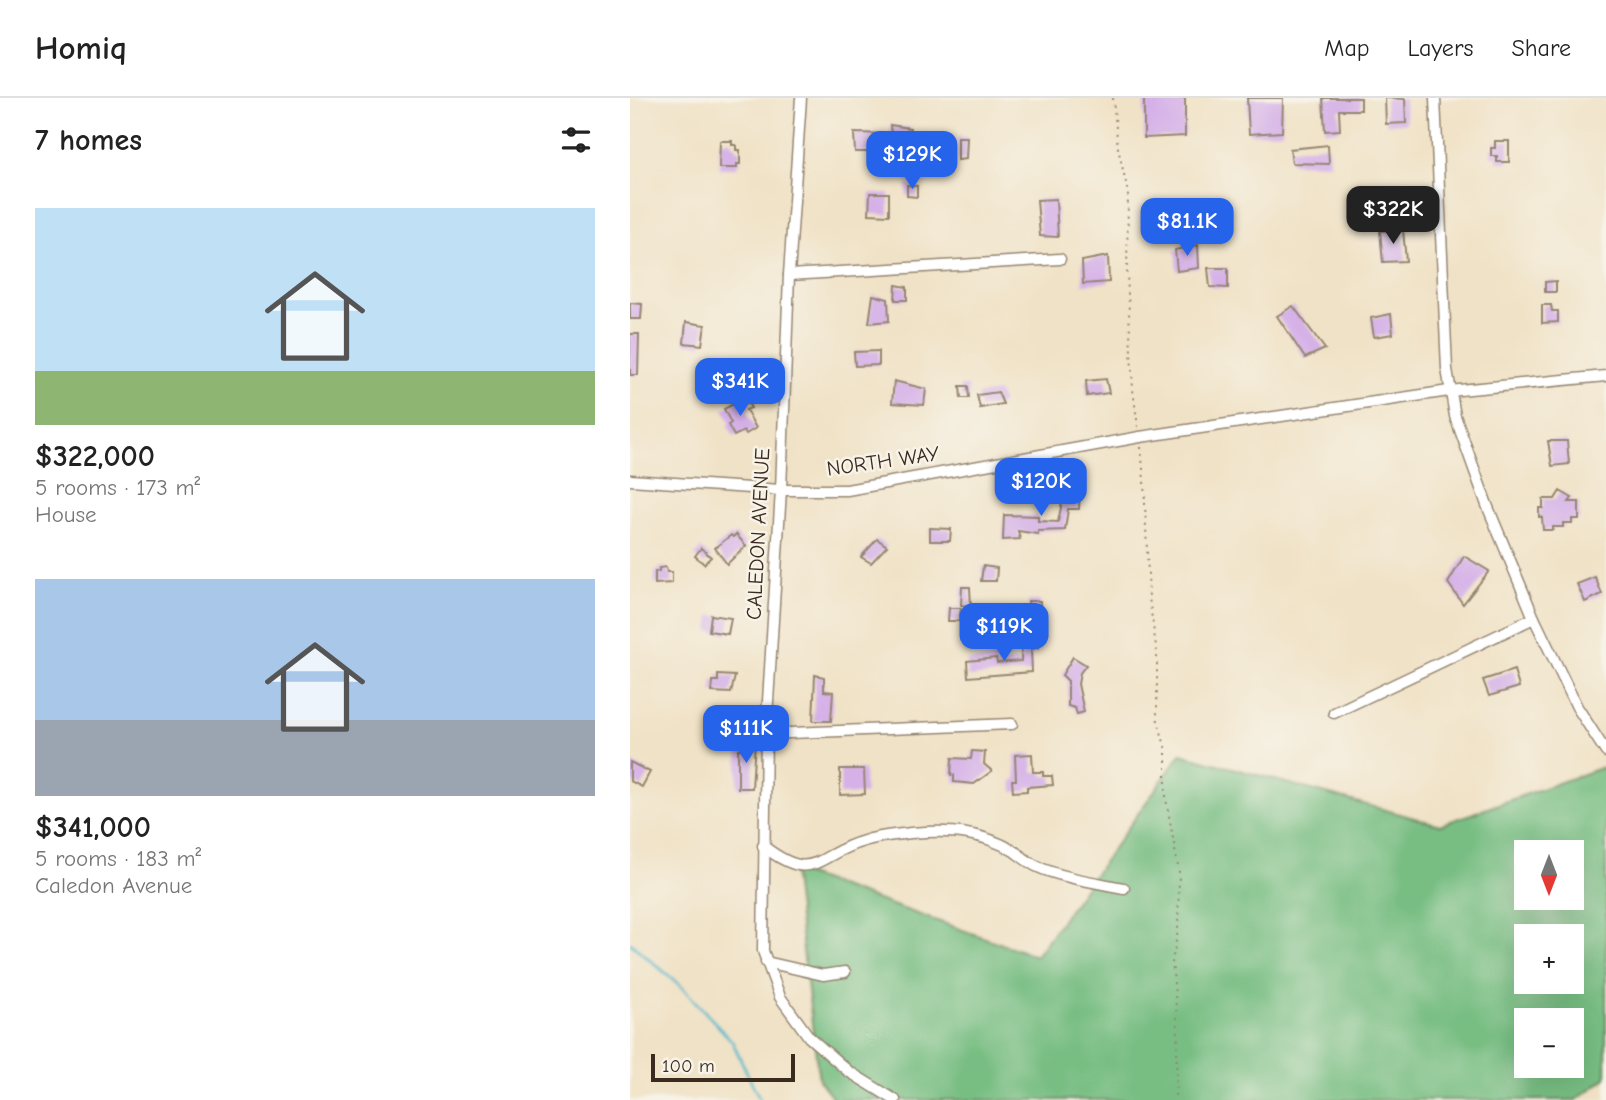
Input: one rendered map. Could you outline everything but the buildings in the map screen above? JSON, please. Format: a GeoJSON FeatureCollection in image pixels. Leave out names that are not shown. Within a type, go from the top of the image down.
{"type":"FeatureCollection","features":[{"type":"Feature","properties":{"kind":"street","name":"CALEDON AVENUE"},"geometry":{"type":"LineString","coordinates":[[801,98],[789,275],[766,734],[762,936],[766,962],[780,997],[809,1037],[848,1071],[895,1100]]}},
{"type":"Feature","properties":{"kind":"street"},"geometry":{"type":"LineString","coordinates":[[1435,98],[1449,391],[1460,432],[1487,505],[1534,618],[1577,707],[1606,752]]}},
{"type":"Feature","properties":{"kind":"street"},"geometry":{"type":"LineString","coordinates":[[789,275],[1060,259]]}},
{"type":"Feature","properties":{"kind":"street","name":"NORTH WAY"},"geometry":{"type":"LineString","coordinates":[[630,480],[780,490],[847,490],[1140,437],[1449,391],[1606,376]]}},
{"type":"Feature","properties":{"kind":"street"},"geometry":{"type":"LineString","coordinates":[[1334,713],[1534,618]]}},
{"type":"Feature","properties":{"kind":"street"},"geometry":{"type":"LineString","coordinates":[[766,734],[1012,724]]}},
{"type":"Feature","properties":{"kind":"street"},"geometry":{"type":"LineString","coordinates":[[763,846],[783,861],[797,865],[814,865],[863,841],[911,833],[979,834],[1013,850],[1037,867],[1124,888]]}},
{"type":"Feature","properties":{"kind":"street"},"geometry":{"type":"LineString","coordinates":[[766,962],[823,975],[845,972]]}},
{"type":"Feature","properties":{"kind":"path"},"geometry":{"type":"LineString","coordinates":[[1113,98],[1118,148],[1128,192],[1126,274],[1133,390],[1144,480],[1149,598],[1157,653],[1157,716],[1166,750],[1166,799],[1179,872],[1178,931],[1172,961],[1178,1030],[1175,1100]]}},
{"type":"Feature","properties":{"kind":"green space"},"geometry":{"type":"Polygon","coordinates":[[[1181,754],[1440,825],[1603,767],[1606,772],[1606,1078],[1576,1100],[835,1100],[819,1080],[793,870],[1036,956],[1181,754]]]}},
{"type":"Feature","properties":{"kind":"waterway"},"geometry":{"type":"LineString","coordinates":[[630,943],[681,986],[732,1041],[760,1100]]}}]}
